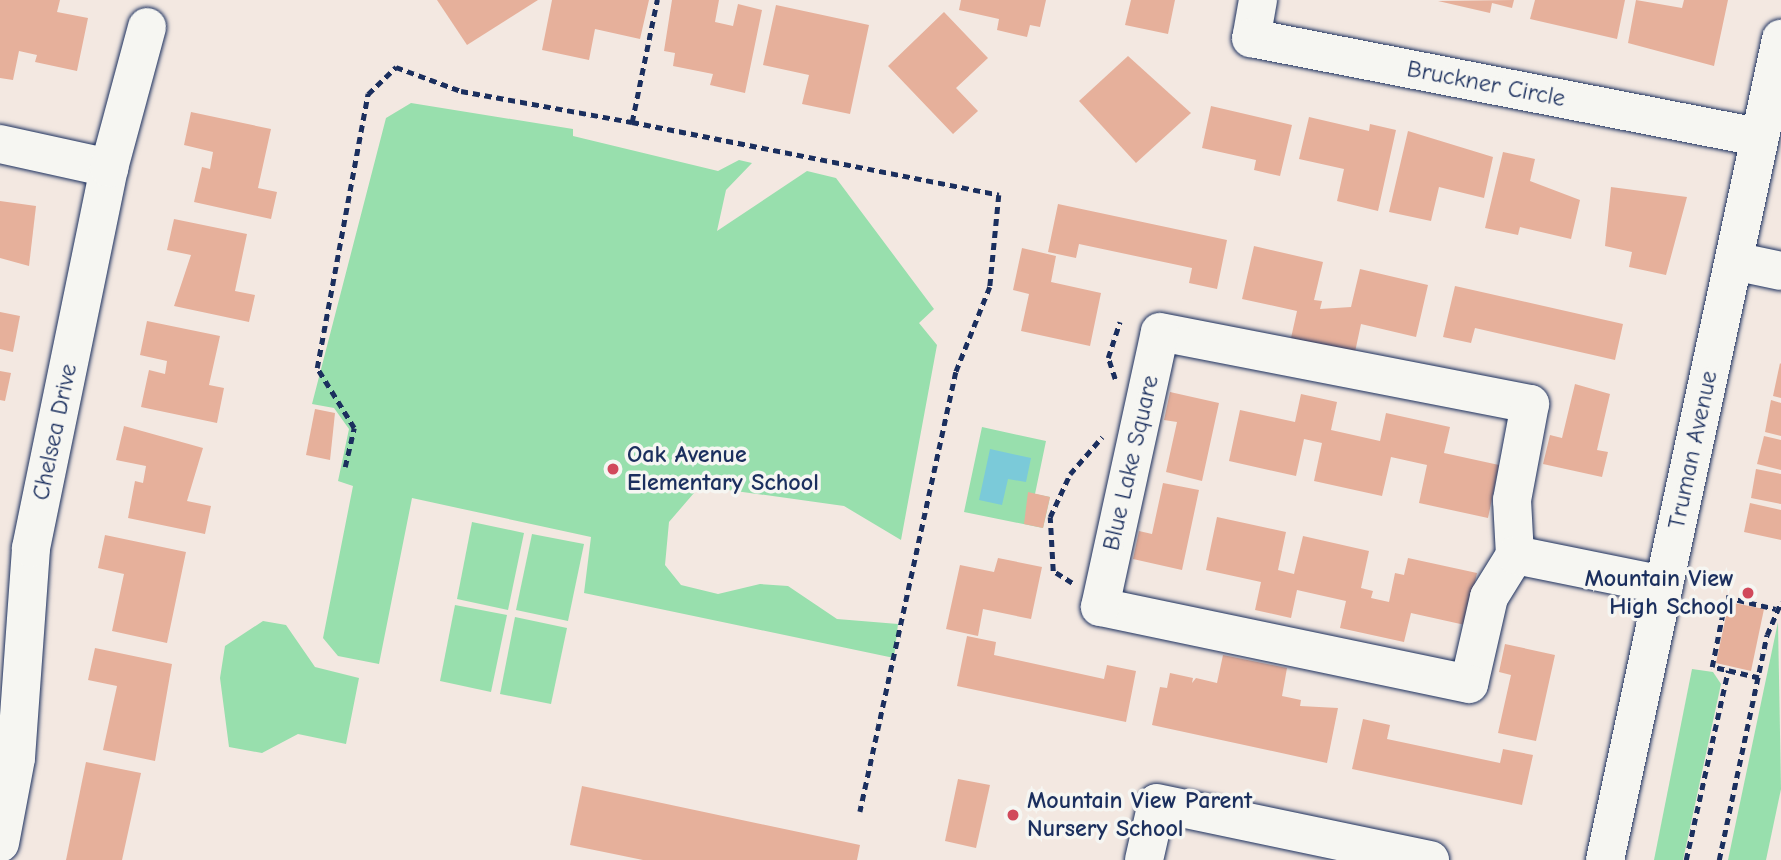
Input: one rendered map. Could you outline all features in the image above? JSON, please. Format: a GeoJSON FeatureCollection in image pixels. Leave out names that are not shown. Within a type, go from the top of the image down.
{"type":"FeatureCollection","features":[{"type":"Feature","properties":{"kind":"street","name":"Bruckner Circle"},"geometry":{"type":"LineString","coordinates":[[1258,0],[1251,38],[1758,137]]}},
{"type":"Feature","properties":{"kind":"street","name":"Chelsea Drive"},"geometry":{"type":"LineString","coordinates":[[0,843],[16,758],[11,668],[32,548],[109,168],[147,27]]}},
{"type":"Feature","properties":{"kind":"street","name":"Truman Avenue"},"geometry":{"type":"LineString","coordinates":[[1605,860],[1781,39]]}},
{"type":"Feature","properties":{"kind":"street"},"geometry":{"type":"LineString","coordinates":[[0,144],[109,168]]}},
{"type":"Feature","properties":{"kind":"street"},"geometry":{"type":"LineString","coordinates":[[1734,261],[1781,271]]}},
{"type":"Feature","properties":{"kind":"street","name":"Blue Lake Square"},"geometry":{"type":"LineString","coordinates":[[1104,588],[1160,332],[1530,404],[1511,500],[1515,555]]}},
{"type":"Feature","properties":{"kind":"street"},"geometry":{"type":"LineString","coordinates":[[1104,588],[1100,607],[1469,684],[1489,597],[1515,555],[1664,585]]}},
{"type":"Feature","properties":{"kind":"street"},"geometry":{"type":"LineString","coordinates":[[1144,860],[1157,803],[1430,860]]}},
{"type":"Feature","properties":{"kind":"path"},"geometry":{"type":"LineString","coordinates":[[632,122],[657,0]]}},
{"type":"Feature","properties":{"kind":"path"},"geometry":{"type":"LineString","coordinates":[[345,467],[354,428],[317,368],[361,114],[379,77],[396,68],[461,91],[999,195],[990,287],[956,372],[860,812]]}},
{"type":"Feature","properties":{"kind":"path"},"geometry":{"type":"LineString","coordinates":[[1115,393],[1108,358],[1120,321]]}},
{"type":"Feature","properties":{"kind":"path"},"geometry":{"type":"LineString","coordinates":[[1104,588],[1067,582],[1052,571],[1050,517],[1070,474],[1109,425]]}},
{"type":"Feature","properties":{"kind":"path"},"geometry":{"type":"LineString","coordinates":[[1759,678],[1712,667],[1726,597],[1776,609]]}},
{"type":"Feature","properties":{"kind":"path"},"geometry":{"type":"LineString","coordinates":[[1719,860],[1759,678],[1776,609],[1781,602]]}},
{"type":"Feature","properties":{"kind":"path"},"geometry":{"type":"LineString","coordinates":[[1686,860],[1728,671]]}},
{"type":"Feature","properties":{"kind":"green space"},"geometry":{"type":"Polygon","coordinates":[[[411,103],[573,129],[573,136],[718,171],[739,160],[752,163],[726,190],[717,231],[807,171],[836,178],[934,309],[919,323],[937,345],[901,540],[844,506],[700,486],[669,522],[665,565],[681,585],[718,594],[760,584],[788,586],[837,619],[898,624],[894,658],[584,593],[591,537],[412,498],[379,664],[338,656],[323,638],[353,486],[338,481],[349,429],[334,408],[312,404],[386,118],[411,103]]]}},
{"type":"Feature","properties":{"kind":"green space"},"geometry":{"type":"Polygon","coordinates":[[[982,427],[1046,441],[1035,494],[1050,497],[1043,528],[964,512],[982,427]]]}},
{"type":"Feature","properties":{"kind":"green space"},"geometry":{"type":"Polygon","coordinates":[[[472,522],[524,533],[508,610],[457,599],[472,522]]]}},
{"type":"Feature","properties":{"kind":"green space"},"geometry":{"type":"Polygon","coordinates":[[[532,534],[584,544],[568,621],[516,610],[532,534]]]}},
{"type":"Feature","properties":{"kind":"green space"},"geometry":{"type":"Polygon","coordinates":[[[455,605],[507,615],[491,692],[440,681],[455,605]]]}},
{"type":"Feature","properties":{"kind":"green space"},"geometry":{"type":"Polygon","coordinates":[[[515,617],[567,628],[551,704],[500,694],[515,617]]]}},
{"type":"Feature","properties":{"kind":"green space"},"geometry":{"type":"Polygon","coordinates":[[[263,621],[286,625],[315,667],[359,678],[346,744],[298,734],[262,753],[229,747],[220,678],[225,646],[263,621]]]}},
{"type":"Feature","properties":{"kind":"green space"},"geometry":{"type":"Polygon","coordinates":[[[1778,622],[1781,789],[1766,860],[1728,860],[1778,622]]]}},
{"type":"Feature","properties":{"kind":"green space"},"geometry":{"type":"Polygon","coordinates":[[[1692,669],[1713,672],[1721,684],[1683,860],[1654,860],[1692,669]]]}},
{"type":"Feature","properties":{"kind":"water"},"geometry":{"type":"Polygon","coordinates":[[[990,449],[1031,458],[1026,482],[1008,479],[1002,505],[979,500],[990,449]]]}},
{"type":"Feature","properties":{"kind":"building"},"geometry":{"type":"Polygon","coordinates":[[[0,0],[60,0],[57,12],[88,18],[77,71],[35,62],[37,55],[19,51],[13,80],[0,78],[0,0]]]}},
{"type":"Feature","properties":{"kind":"building"},"geometry":{"type":"Polygon","coordinates":[[[437,0],[538,0],[467,45],[437,0]]]}},
{"type":"Feature","properties":{"kind":"building"},"geometry":{"type":"Polygon","coordinates":[[[552,0],[649,0],[640,39],[595,29],[589,60],[542,50],[552,0]]]}},
{"type":"Feature","properties":{"kind":"building"},"geometry":{"type":"Polygon","coordinates":[[[672,0],[719,0],[715,22],[733,26],[738,4],[762,10],[745,93],[710,85],[713,74],[673,66],[675,53],[664,51],[672,0]]]}},
{"type":"Feature","properties":{"kind":"building"},"geometry":{"type":"Polygon","coordinates":[[[961,0],[1046,0],[1040,27],[1030,25],[1027,37],[997,30],[999,19],[959,10],[961,0]]]}},
{"type":"Feature","properties":{"kind":"building"},"geometry":{"type":"Polygon","coordinates":[[[1131,0],[1175,0],[1168,34],[1125,25],[1131,0]]]}},
{"type":"Feature","properties":{"kind":"building"},"geometry":{"type":"Polygon","coordinates":[[[1514,0],[1512,8],[1492,3],[1490,13],[1438,1],[1514,0]]]}},
{"type":"Feature","properties":{"kind":"building"},"geometry":{"type":"Polygon","coordinates":[[[1535,0],[1625,0],[1617,39],[1530,19],[1535,0]]]}},
{"type":"Feature","properties":{"kind":"building"},"geometry":{"type":"Polygon","coordinates":[[[1636,0],[1682,8],[1684,0],[1728,0],[1714,66],[1628,43],[1636,0]]]}},
{"type":"Feature","properties":{"kind":"building"},"geometry":{"type":"Polygon","coordinates":[[[776,5],[869,25],[850,114],[802,104],[809,75],[763,65],[776,5]]]}},
{"type":"Feature","properties":{"kind":"building"},"geometry":{"type":"Polygon","coordinates":[[[944,12],[988,58],[956,88],[978,111],[953,134],[888,66],[944,12]]]}},
{"type":"Feature","properties":{"kind":"building"},"geometry":{"type":"Polygon","coordinates":[[[1128,56],[1191,113],[1136,163],[1079,101],[1128,56]]]}},
{"type":"Feature","properties":{"kind":"building"},"geometry":{"type":"Polygon","coordinates":[[[1211,106],[1292,125],[1280,176],[1254,170],[1256,160],[1202,148],[1211,106]]]}},
{"type":"Feature","properties":{"kind":"building"},"geometry":{"type":"Polygon","coordinates":[[[191,112],[271,129],[258,188],[277,192],[271,219],[194,202],[202,167],[210,169],[213,152],[184,145],[191,112]]]}},
{"type":"Feature","properties":{"kind":"building"},"geometry":{"type":"Polygon","coordinates":[[[1309,117],[1369,131],[1370,124],[1396,130],[1378,211],[1337,201],[1344,169],[1299,159],[1309,117]]]}},
{"type":"Feature","properties":{"kind":"building"},"geometry":{"type":"Polygon","coordinates":[[[1408,131],[1493,157],[1484,198],[1439,187],[1431,221],[1389,212],[1408,131]]]}},
{"type":"Feature","properties":{"kind":"building"},"geometry":{"type":"Polygon","coordinates":[[[1503,152],[1535,159],[1530,181],[1580,200],[1571,239],[1520,227],[1518,235],[1485,228],[1503,152]]]}},
{"type":"Feature","properties":{"kind":"building"},"geometry":{"type":"Polygon","coordinates":[[[1611,187],[1687,197],[1666,275],[1629,267],[1632,252],[1605,246],[1611,187]]]}},
{"type":"Feature","properties":{"kind":"building"},"geometry":{"type":"Polygon","coordinates":[[[0,201],[36,206],[29,266],[0,258],[0,201]]]}},
{"type":"Feature","properties":{"kind":"building"},"geometry":{"type":"Polygon","coordinates":[[[1058,204],[1227,240],[1217,289],[1189,283],[1192,268],[1079,244],[1076,258],[1048,252],[1058,204]]]}},
{"type":"Feature","properties":{"kind":"building"},"geometry":{"type":"Polygon","coordinates":[[[174,219],[247,234],[235,291],[255,295],[249,322],[174,306],[191,255],[167,250],[174,219]]]}},
{"type":"Feature","properties":{"kind":"building"},"geometry":{"type":"Polygon","coordinates":[[[1254,246],[1323,262],[1314,300],[1322,301],[1320,309],[1351,307],[1360,269],[1428,285],[1416,337],[1361,324],[1355,352],[1291,338],[1297,311],[1242,299],[1254,246]]]}},
{"type":"Feature","properties":{"kind":"building"},"geometry":{"type":"Polygon","coordinates":[[[1022,248],[1056,256],[1051,282],[1101,293],[1090,346],[1021,331],[1029,294],[1013,290],[1022,248]]]}},
{"type":"Feature","properties":{"kind":"building"},"geometry":{"type":"Polygon","coordinates":[[[1455,286],[1623,324],[1615,360],[1475,328],[1471,343],[1443,337],[1455,286]]]}},
{"type":"Feature","properties":{"kind":"building"},"geometry":{"type":"Polygon","coordinates":[[[0,312],[20,316],[13,352],[0,349],[0,312]]]}},
{"type":"Feature","properties":{"kind":"building"},"geometry":{"type":"Polygon","coordinates":[[[147,321],[220,336],[209,385],[224,388],[217,423],[141,407],[149,370],[165,374],[167,361],[140,355],[147,321]]]}},
{"type":"Feature","properties":{"kind":"building"},"geometry":{"type":"Polygon","coordinates":[[[1781,364],[1781,398],[1773,396],[1781,364]]]}},
{"type":"Feature","properties":{"kind":"building"},"geometry":{"type":"Polygon","coordinates":[[[0,371],[11,373],[5,401],[0,400],[0,371]]]}},
{"type":"Feature","properties":{"kind":"building"},"geometry":{"type":"Polygon","coordinates":[[[1575,384],[1610,394],[1597,450],[1608,452],[1602,477],[1543,464],[1550,435],[1562,438],[1575,384]]]}},
{"type":"Feature","properties":{"kind":"building"},"geometry":{"type":"Polygon","coordinates":[[[1170,392],[1219,403],[1202,481],[1166,472],[1177,422],[1164,420],[1170,392]]]}},
{"type":"Feature","properties":{"kind":"building"},"geometry":{"type":"Polygon","coordinates":[[[1301,394],[1337,402],[1331,430],[1380,441],[1386,413],[1450,427],[1444,453],[1499,465],[1488,518],[1419,503],[1427,465],[1391,457],[1382,496],[1314,481],[1322,443],[1304,439],[1296,476],[1229,461],[1240,410],[1295,422],[1301,394]]]}},
{"type":"Feature","properties":{"kind":"building"},"geometry":{"type":"Polygon","coordinates":[[[1771,400],[1781,403],[1781,436],[1765,432],[1771,400]]]}},
{"type":"Feature","properties":{"kind":"building"},"geometry":{"type":"Polygon","coordinates":[[[315,409],[335,413],[330,460],[306,455],[315,409]]]}},
{"type":"Feature","properties":{"kind":"building"},"geometry":{"type":"Polygon","coordinates":[[[124,426],[203,448],[187,501],[211,506],[205,534],[128,518],[135,481],[143,483],[146,466],[116,460],[124,426]]]}},
{"type":"Feature","properties":{"kind":"building"},"geometry":{"type":"Polygon","coordinates":[[[1764,436],[1781,440],[1781,470],[1757,464],[1764,436]]]}},
{"type":"Feature","properties":{"kind":"building"},"geometry":{"type":"Polygon","coordinates":[[[1756,469],[1781,474],[1781,504],[1751,498],[1756,469]]]}},
{"type":"Feature","properties":{"kind":"building"},"geometry":{"type":"Polygon","coordinates":[[[1163,483],[1199,490],[1182,570],[1133,559],[1139,531],[1152,534],[1163,483]]]}},
{"type":"Feature","properties":{"kind":"building"},"geometry":{"type":"Polygon","coordinates":[[[1028,492],[1050,497],[1043,528],[1024,524],[1028,492]]]}},
{"type":"Feature","properties":{"kind":"building"},"geometry":{"type":"Polygon","coordinates":[[[1750,503],[1781,510],[1781,540],[1744,532],[1750,503]]]}},
{"type":"Feature","properties":{"kind":"building"},"geometry":{"type":"Polygon","coordinates":[[[1217,517],[1286,532],[1278,570],[1294,574],[1303,536],[1369,551],[1361,588],[1373,591],[1371,598],[1389,602],[1395,573],[1404,575],[1408,558],[1477,573],[1465,625],[1411,613],[1404,642],[1340,628],[1346,601],[1297,590],[1291,618],[1255,610],[1261,582],[1206,570],[1217,517]]]}},
{"type":"Feature","properties":{"kind":"building"},"geometry":{"type":"Polygon","coordinates":[[[105,535],[186,552],[167,643],[112,631],[124,574],[98,568],[105,535]]]}},
{"type":"Feature","properties":{"kind":"building"},"geometry":{"type":"Polygon","coordinates":[[[998,558],[1042,567],[1031,619],[983,609],[978,636],[946,629],[960,565],[994,572],[998,558]]]}},
{"type":"Feature","properties":{"kind":"building"},"geometry":{"type":"Polygon","coordinates":[[[1729,602],[1764,609],[1751,671],[1716,663],[1729,602]]]}},
{"type":"Feature","properties":{"kind":"building"},"geometry":{"type":"Polygon","coordinates":[[[967,636],[996,642],[994,655],[1104,679],[1107,665],[1136,671],[1126,722],[957,686],[967,636]]]}},
{"type":"Feature","properties":{"kind":"building"},"geometry":{"type":"Polygon","coordinates":[[[1505,644],[1555,655],[1536,741],[1498,733],[1511,675],[1499,672],[1505,644]]]}},
{"type":"Feature","properties":{"kind":"building"},"geometry":{"type":"Polygon","coordinates":[[[95,648],[172,664],[155,761],[103,750],[117,686],[88,680],[95,648]]]}},
{"type":"Feature","properties":{"kind":"building"},"geometry":{"type":"Polygon","coordinates":[[[1223,655],[1287,668],[1282,696],[1301,700],[1300,706],[1338,708],[1327,763],[1152,725],[1160,687],[1167,688],[1170,673],[1193,678],[1192,683],[1196,678],[1217,683],[1223,655]]]}},
{"type":"Feature","properties":{"kind":"building"},"geometry":{"type":"Polygon","coordinates":[[[1363,719],[1390,725],[1387,739],[1500,763],[1503,749],[1533,755],[1522,805],[1352,769],[1363,719]]]}},
{"type":"Feature","properties":{"kind":"building"},"geometry":{"type":"Polygon","coordinates":[[[86,762],[141,773],[122,860],[66,860],[86,762]]]}},
{"type":"Feature","properties":{"kind":"building"},"geometry":{"type":"Polygon","coordinates":[[[958,779],[990,785],[976,848],[945,841],[958,779]]]}},
{"type":"Feature","properties":{"kind":"building"},"geometry":{"type":"Polygon","coordinates":[[[582,786],[860,845],[857,860],[643,860],[570,845],[582,786]]]}},
{"type":"Feature","properties":{"kind":"place","name":"Oak Avenue Elementary School"},"geometry":{"type":"Point","coordinates":[613,469]}},
{"type":"Feature","properties":{"kind":"place","name":"Mountain View High School"},"geometry":{"type":"Point","coordinates":[1748,593]}},
{"type":"Feature","properties":{"kind":"place","name":"Mountain View Parent Nursery School"},"geometry":{"type":"Point","coordinates":[1013,815]}}]}
